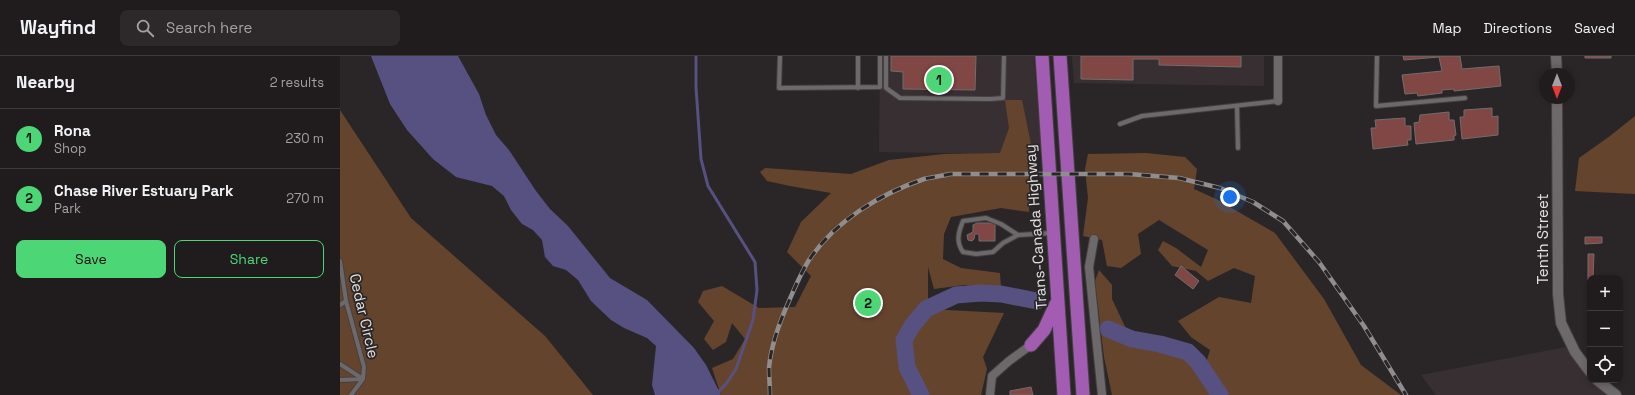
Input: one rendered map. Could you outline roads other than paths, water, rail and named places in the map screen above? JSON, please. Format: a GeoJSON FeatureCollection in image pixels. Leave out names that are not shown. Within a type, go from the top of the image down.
{"type":"FeatureCollection","features":[{"type":"Feature","properties":{"kind":"highway","name":"Trans-Canada Highway"},"geometry":{"type":"LineString","coordinates":[[1042,56],[1052,233],[1064,395]]}},
{"type":"Feature","properties":{"kind":"highway"},"geometry":{"type":"LineString","coordinates":[[1060,56],[1083,395]]}},
{"type":"Feature","properties":{"kind":"highway"},"geometry":{"type":"LineString","coordinates":[[1031,345],[1044,330],[1057,302]]}},
{"type":"Feature","properties":{"kind":"street"},"geometry":{"type":"LineString","coordinates":[[1278,56],[1278,101]]}},
{"type":"Feature","properties":{"kind":"street"},"geometry":{"type":"LineString","coordinates":[[1556,56],[1557,68]]}},
{"type":"Feature","properties":{"kind":"street","name":"Tenth Street"},"geometry":{"type":"LineString","coordinates":[[1557,104],[1558,294],[1561,323],[1575,352],[1587,368]]}},
{"type":"Feature","properties":{"kind":"street"},"geometry":{"type":"LineString","coordinates":[[1094,240],[1089,267],[1102,395]]}},
{"type":"Feature","properties":{"kind":"street"},"geometry":{"type":"LineString","coordinates":[[990,395],[992,376],[1031,345]]}},
{"type":"Feature","properties":{"kind":"street"},"geometry":{"type":"LineString","coordinates":[[1601,383],[1616,395]]}},
{"type":"Feature","properties":{"kind":"lane"},"geometry":{"type":"LineString","coordinates":[[780,56],[779,88],[880,88],[880,56]]}},
{"type":"Feature","properties":{"kind":"lane"},"geometry":{"type":"LineString","coordinates":[[858,56],[858,88]]}},
{"type":"Feature","properties":{"kind":"lane"},"geometry":{"type":"LineString","coordinates":[[886,56],[886,88],[900,98],[984,99],[1003,98],[1004,56]]}},
{"type":"Feature","properties":{"kind":"lane"},"geometry":{"type":"LineString","coordinates":[[1377,56],[1376,106],[1465,98]]}},
{"type":"Feature","properties":{"kind":"lane"},"geometry":{"type":"LineString","coordinates":[[1120,124],[1142,116],[1278,101]]}},
{"type":"Feature","properties":{"kind":"lane"},"geometry":{"type":"LineString","coordinates":[[1237,106],[1238,148]]}},
{"type":"Feature","properties":{"kind":"lane"},"geometry":{"type":"LineString","coordinates":[[1018,235],[1001,224],[986,218],[963,222],[958,232],[958,246],[963,252],[976,254],[992,252],[1003,243],[1018,235],[1052,233]]}},
{"type":"Feature","properties":{"kind":"lane","name":"Cedar Circle"},"geometry":{"type":"LineString","coordinates":[[340,261],[346,300],[364,366],[363,379],[351,395]]}},
{"type":"Feature","properties":{"kind":"lane"},"geometry":{"type":"LineString","coordinates":[[340,305],[346,300]]}},
{"type":"Feature","properties":{"kind":"lane"},"geometry":{"type":"LineString","coordinates":[[340,364],[363,379]]}},
{"type":"Feature","properties":{"kind":"lane"},"geometry":{"type":"LineString","coordinates":[[340,380],[363,379]]}},
{"type":"Feature","properties":{"kind":"waterway"},"geometry":{"type":"LineString","coordinates":[[696,56],[696,87],[701,159],[708,186],[755,262],[757,290],[753,320],[736,369],[726,384],[719,391]]}},
{"type":"Feature","properties":{"kind":"waterway"},"geometry":{"type":"LineString","coordinates":[[921,395],[907,367],[904,340],[912,326],[926,309],[956,295],[981,293],[1001,294],[1037,301]]}},
{"type":"Feature","properties":{"kind":"waterway"},"geometry":{"type":"LineString","coordinates":[[1108,329],[1132,339],[1160,344],[1188,352],[1198,362],[1220,395]]}},
{"type":"Feature","properties":{"kind":"railway"},"geometry":{"type":"LineString","coordinates":[[770,395],[769,368],[776,333],[801,275],[809,260],[820,246],[845,221],[860,210],[891,192],[924,179],[950,174],[1129,174],[1179,178],[1220,188],[1253,202],[1283,221],[1319,262],[1364,326],[1406,395]]}},
{"type":"Feature","properties":{"kind":"place","name":"Rona"},"geometry":{"type":"Point","coordinates":[939,80]}},
{"type":"Feature","properties":{"kind":"place","name":"Chase River Estuary Park"},"geometry":{"type":"Point","coordinates":[868,303]}}]}
